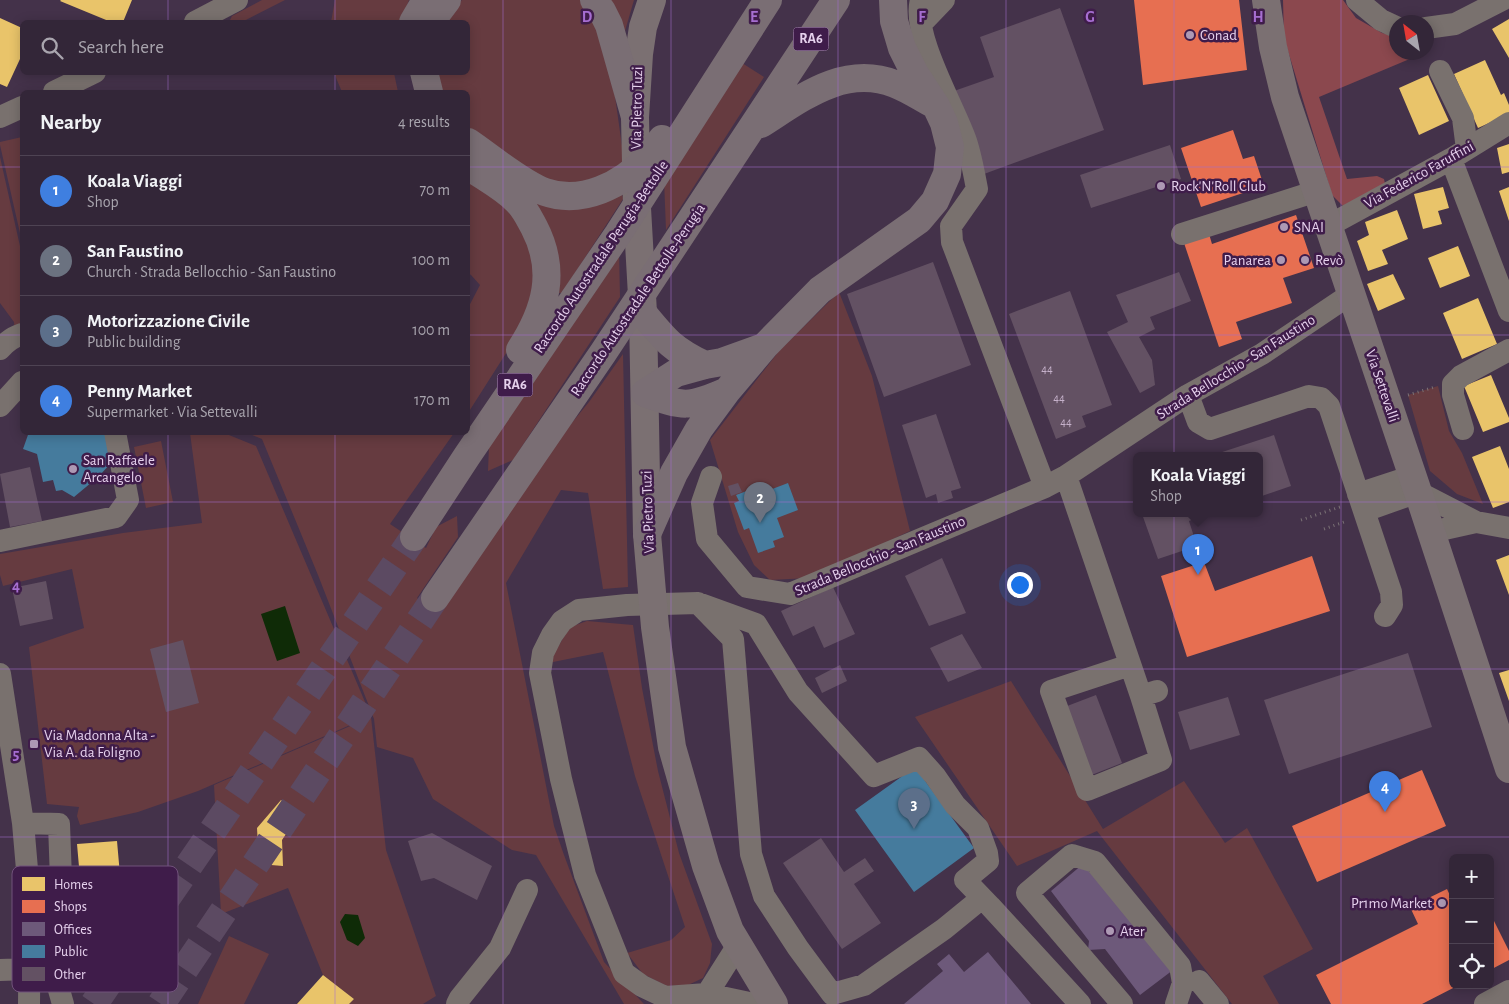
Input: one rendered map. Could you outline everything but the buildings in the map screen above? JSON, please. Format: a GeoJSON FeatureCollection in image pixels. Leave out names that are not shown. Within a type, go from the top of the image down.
{"type":"FeatureCollection","features":[{"type":"Feature","properties":{"kind":"highway"},"geometry":{"type":"LineString","coordinates":[[414,20],[426,0]]}},
{"type":"Feature","properties":{"kind":"highway"},"geometry":{"type":"LineString","coordinates":[[434,20],[447,0]]}},
{"type":"Feature","properties":{"kind":"highway"},"geometry":{"type":"LineString","coordinates":[[594,0],[609,25],[635,117]]}},
{"type":"Feature","properties":{"kind":"highway"},"geometry":{"type":"LineString","coordinates":[[470,143],[524,181],[544,192],[556,195],[579,196],[587,195],[610,186],[633,171],[649,157],[758,0]]}},
{"type":"Feature","properties":{"kind":"highway","name":"Raccordo Autostradale Perugia-Bettolle"},"geometry":{"type":"LineString","coordinates":[[414,537],[618,234],[768,0]]}},
{"type":"Feature","properties":{"kind":"highway","name":"Raccordo Autostradale Bettolle-Perugia"},"geometry":{"type":"LineString","coordinates":[[435,598],[603,353],[752,130],[836,0]]}},
{"type":"Feature","properties":{"kind":"highway"},"geometry":{"type":"LineString","coordinates":[[647,534],[674,473],[694,436],[727,391],[764,346],[820,290],[919,220],[935,201],[947,174],[950,147],[944,123],[936,106],[915,74],[902,48],[894,21],[893,0]]}},
{"type":"Feature","properties":{"kind":"highway"},"geometry":{"type":"LineString","coordinates":[[409,75],[412,90]]}},
{"type":"Feature","properties":{"kind":"highway"},"geometry":{"type":"LineString","coordinates":[[425,75],[428,90]]}},
{"type":"Feature","properties":{"kind":"highway"},"geometry":{"type":"LineString","coordinates":[[752,130],[806,94],[845,80],[861,78],[893,84],[936,106]]}},
{"type":"Feature","properties":{"kind":"highway"},"geometry":{"type":"LineString","coordinates":[[467,456],[489,396],[533,329],[543,302],[548,275],[544,253],[527,213],[504,190],[470,166]]}},
{"type":"Feature","properties":{"kind":"highway"},"geometry":{"type":"LineString","coordinates":[[643,313],[668,343],[684,355],[705,365]]}},
{"type":"Feature","properties":{"kind":"highway"},"geometry":{"type":"LineString","coordinates":[[645,393],[676,373],[722,362],[764,346]]}},
{"type":"Feature","properties":{"kind":"highway"},"geometry":{"type":"LineString","coordinates":[[645,393],[674,404],[687,405],[705,401],[727,391]]}},
{"type":"Feature","properties":{"kind":"main road","name":"Via Pietro Tuzi"},"geometry":{"type":"LineString","coordinates":[[652,0],[643,27],[639,54],[635,117],[637,208],[643,313],[647,534],[655,627],[672,747],[706,866],[730,931],[774,1004]]}},
{"type":"Feature","properties":{"kind":"main road","name":"Via Settevalli"},"geometry":{"type":"LineString","coordinates":[[1266,0],[1273,47],[1285,97],[1506,750]]}},
{"type":"Feature","properties":{"kind":"street"},"geometry":{"type":"LineString","coordinates":[[199,20],[237,0]]}},
{"type":"Feature","properties":{"kind":"street"},"geometry":{"type":"LineString","coordinates":[[921,0],[920,18],[924,39],[966,141],[977,189],[951,226],[952,242],[1045,487]]}},
{"type":"Feature","properties":{"kind":"street"},"geometry":{"type":"LineString","coordinates":[[921,24],[944,0]]}},
{"type":"Feature","properties":{"kind":"street"},"geometry":{"type":"LineString","coordinates":[[1357,0],[1380,20],[1389,24]]}},
{"type":"Feature","properties":{"kind":"street"},"geometry":{"type":"LineString","coordinates":[[1434,27],[1455,24],[1502,0]]}},
{"type":"Feature","properties":{"kind":"street"},"geometry":{"type":"LineString","coordinates":[[1440,71],[1462,118],[1459,154],[1509,311]]}},
{"type":"Feature","properties":{"kind":"street"},"geometry":{"type":"LineString","coordinates":[[58,90],[89,75]]}},
{"type":"Feature","properties":{"kind":"street"},"geometry":{"type":"LineString","coordinates":[[0,118],[20,108]]}},
{"type":"Feature","properties":{"kind":"street","name":"Via Federico Faruffini"},"geometry":{"type":"LineString","coordinates":[[1328,226],[1459,154],[1509,123]]}},
{"type":"Feature","properties":{"kind":"street"},"geometry":{"type":"LineString","coordinates":[[1182,234],[1317,192]]}},
{"type":"Feature","properties":{"kind":"street","name":"Strada Bellocchio - San Faustino"},"geometry":{"type":"LineString","coordinates":[[711,476],[702,503],[707,540],[747,587],[790,594],[1045,487],[1066,476],[1188,395],[1262,354],[1351,294]]}},
{"type":"Feature","properties":{"kind":"street"},"geometry":{"type":"LineString","coordinates":[[0,350],[4,344],[20,335]]}},
{"type":"Feature","properties":{"kind":"street"},"geometry":{"type":"LineString","coordinates":[[1463,429],[1453,395],[1453,384],[1461,376],[1509,350]]}},
{"type":"Feature","properties":{"kind":"street"},"geometry":{"type":"LineString","coordinates":[[0,406],[20,384]]}},
{"type":"Feature","properties":{"kind":"street"},"geometry":{"type":"LineString","coordinates":[[1188,395],[1198,422],[1210,428],[1309,396],[1322,398],[1329,406],[1391,592],[1392,605],[1385,616]]}},
{"type":"Feature","properties":{"kind":"street"},"geometry":{"type":"LineString","coordinates":[[0,541],[116,517],[128,500],[116,435]]}},
{"type":"Feature","properties":{"kind":"street"},"geometry":{"type":"LineString","coordinates":[[1066,476],[1130,665],[1149,693],[1161,760],[1087,790],[1051,691],[1130,665]]}},
{"type":"Feature","properties":{"kind":"street"},"geometry":{"type":"LineString","coordinates":[[1361,502],[1416,484],[1476,522],[1509,528]]}},
{"type":"Feature","properties":{"kind":"street"},"geometry":{"type":"LineString","coordinates":[[1432,532],[1476,522]]}},
{"type":"Feature","properties":{"kind":"street"},"geometry":{"type":"LineString","coordinates":[[698,603],[733,639],[751,854],[764,896],[798,948],[832,994],[864,985],[944,929],[982,898]]}},
{"type":"Feature","properties":{"kind":"street"},"geometry":{"type":"LineString","coordinates":[[754,1004],[707,994],[666,997],[642,986],[624,973],[586,875],[561,779],[540,673],[543,653],[552,635],[562,621],[579,610],[627,605],[698,603],[756,624],[798,692],[874,776],[919,758],[935,776],[955,805],[978,828],[981,836],[988,861],[965,880],[1080,1004]]}},
{"type":"Feature","properties":{"kind":"street"},"geometry":{"type":"LineString","coordinates":[[0,674],[23,823],[27,866]]}},
{"type":"Feature","properties":{"kind":"street"},"geometry":{"type":"LineString","coordinates":[[23,823],[59,824],[61,866]]}},
{"type":"Feature","properties":{"kind":"street"},"geometry":{"type":"LineString","coordinates":[[1122,1004],[1027,893],[1072,855],[1099,851],[1185,952],[1199,981],[1218,1004]]}},
{"type":"Feature","properties":{"kind":"street"},"geometry":{"type":"LineString","coordinates":[[1072,855],[1095,862],[1180,966],[1183,983],[1176,1004]]}},
{"type":"Feature","properties":{"kind":"street"},"geometry":{"type":"LineString","coordinates":[[457,1004],[500,948],[527,890]]}},
{"type":"Feature","properties":{"kind":"street"},"geometry":{"type":"LineString","coordinates":[[707,994],[738,945]]}},
{"type":"Feature","properties":{"kind":"street"},"geometry":{"type":"LineString","coordinates":[[1181,1004],[1199,981]]}},
{"type":"Feature","properties":{"kind":"street"},"geometry":{"type":"LineString","coordinates":[[1485,1004],[1509,991]]}},
{"type":"Feature","properties":{"kind":"path"},"geometry":{"type":"LineString","coordinates":[[1388,402],[1438,386],[1453,384]]}},
{"type":"Feature","properties":{"kind":"path"},"geometry":{"type":"LineString","coordinates":[[1301,520],[1361,502]]}},
{"type":"Feature","properties":{"kind":"path"},"geometry":{"type":"LineString","coordinates":[[1324,529],[1344,522]]}},
{"type":"Feature","properties":{"kind":"shaded area"},"geometry":{"type":"Polygon","coordinates":[[[262,0],[285,0],[246,20],[230,20],[232,16],[262,0]]]}},
{"type":"Feature","properties":{"kind":"shaded area"},"geometry":{"type":"Polygon","coordinates":[[[335,0],[409,0],[402,20],[331,20],[335,0]]]}},
{"type":"Feature","properties":{"kind":"shaded area"},"geometry":{"type":"Polygon","coordinates":[[[462,0],[584,0],[609,54],[624,160],[617,170],[576,184],[542,180],[470,130],[470,90],[439,90],[436,75],[470,75],[470,20],[445,20],[451,10],[462,0]]]}},
{"type":"Feature","properties":{"kind":"shaded area"},"geometry":{"type":"Polygon","coordinates":[[[605,0],[634,0],[625,31],[605,0]]]}},
{"type":"Feature","properties":{"kind":"shaded area"},"geometry":{"type":"Polygon","coordinates":[[[1283,0],[1343,0],[1356,18],[1382,33],[1389,34],[1389,60],[1407,60],[1319,97],[1347,179],[1377,176],[1384,179],[1385,184],[1345,208],[1332,195],[1284,38],[1283,0]]]}},
{"type":"Feature","properties":{"kind":"shaded area"},"geometry":{"type":"Polygon","coordinates":[[[742,63],[764,77],[666,230],[664,179],[742,63]]]}},
{"type":"Feature","properties":{"kind":"shaded area"},"geometry":{"type":"Polygon","coordinates":[[[335,75],[394,75],[398,90],[341,90],[335,75]]]}},
{"type":"Feature","properties":{"kind":"shaded area"},"geometry":{"type":"Polygon","coordinates":[[[20,137],[20,233],[0,145],[0,142],[20,137]]]}},
{"type":"Feature","properties":{"kind":"shaded area"},"geometry":{"type":"Polygon","coordinates":[[[0,157],[20,246],[20,335],[15,336],[14,322],[0,303],[0,157]]]}},
{"type":"Feature","properties":{"kind":"shaded area"},"geometry":{"type":"Polygon","coordinates":[[[470,178],[518,219],[539,276],[519,333],[470,410],[470,304],[480,285],[471,275],[470,178]]]}},
{"type":"Feature","properties":{"kind":"shaded area"},"geometry":{"type":"Polygon","coordinates":[[[516,184],[622,193],[623,199],[562,293],[557,293],[516,184]]]}},
{"type":"Feature","properties":{"kind":"shaded area"},"geometry":{"type":"Polygon","coordinates":[[[619,249],[620,297],[513,460],[488,471],[489,446],[619,249]]]}},
{"type":"Feature","properties":{"kind":"shaded area"},"geometry":{"type":"Polygon","coordinates":[[[839,292],[872,376],[910,531],[809,578],[770,580],[754,565],[738,532],[710,440],[779,351],[839,292]]]}},
{"type":"Feature","properties":{"kind":"shaded area"},"geometry":{"type":"Polygon","coordinates":[[[623,354],[628,587],[603,589],[588,493],[561,490],[506,583],[554,826],[604,962],[644,1004],[624,1004],[536,855],[512,850],[433,799],[413,758],[377,747],[374,719],[318,575],[262,439],[252,435],[453,435],[390,524],[426,548],[436,527],[457,516],[458,537],[417,598],[437,613],[561,436],[589,402],[623,354]]]}},
{"type":"Feature","properties":{"kind":"shaded area"},"geometry":{"type":"Polygon","coordinates":[[[1438,386],[1449,431],[1462,453],[1483,504],[1457,494],[1430,471],[1408,395],[1438,386]]]}},
{"type":"Feature","properties":{"kind":"shaded area"},"geometry":{"type":"Polygon","coordinates":[[[190,435],[229,435],[256,446],[371,716],[198,791],[138,812],[80,825],[77,816],[79,807],[47,804],[29,647],[84,628],[72,569],[3,586],[0,575],[0,554],[123,533],[202,523],[190,435]]]}},
{"type":"Feature","properties":{"kind":"shaded area"},"geometry":{"type":"Polygon","coordinates":[[[161,441],[173,502],[146,508],[134,447],[161,441]]]}},
{"type":"Feature","properties":{"kind":"shaded area"},"geometry":{"type":"Polygon","coordinates":[[[285,606],[300,653],[277,661],[261,614],[285,606]]]}},
{"type":"Feature","properties":{"kind":"shaded area"},"geometry":{"type":"Polygon","coordinates":[[[587,621],[633,625],[642,688],[658,771],[679,853],[712,944],[710,963],[703,978],[688,985],[667,986],[643,974],[627,953],[671,940],[685,927],[635,776],[603,652],[548,663],[570,627],[587,621]]]}},
{"type":"Feature","properties":{"kind":"shaded area"},"geometry":{"type":"Polygon","coordinates":[[[1011,681],[1103,829],[1184,781],[1225,843],[1247,828],[1313,949],[1263,976],[1279,1004],[1232,1004],[1097,831],[1017,866],[915,717],[1011,681]]]}},
{"type":"Feature","properties":{"kind":"shaded area"},"geometry":{"type":"Polygon","coordinates":[[[371,717],[386,850],[436,996],[423,1004],[349,1004],[354,999],[323,975],[288,888],[221,914],[214,785],[371,717]]]}},
{"type":"Feature","properties":{"kind":"shaded area"},"geometry":{"type":"Polygon","coordinates":[[[345,914],[358,915],[365,938],[358,946],[347,940],[340,922],[345,914]]]}},
{"type":"Feature","properties":{"kind":"shaded area"},"geometry":{"type":"Polygon","coordinates":[[[229,936],[269,954],[244,1004],[198,1004],[229,936]]]}},
{"type":"Feature","properties":{"kind":"tunnel"},"geometry":{"type":"LineString","coordinates":[[178,881],[414,537]]}},
{"type":"Feature","properties":{"kind":"tunnel"},"geometry":{"type":"LineString","coordinates":[[178,979],[435,598]]}},
{"type":"Feature","properties":{"kind":"tunnel"},"geometry":{"type":"LineString","coordinates":[[94,1004],[102,992]]}},
{"type":"Feature","properties":{"kind":"tunnel"},"geometry":{"type":"LineString","coordinates":[[161,1004],[169,992]]}},
{"type":"Feature","properties":{"kind":"place","name":"Conad"},"geometry":{"type":"Point","coordinates":[1190,35]}},
{"type":"Feature","properties":{"kind":"place","name":"Rock'N'Roll Club"},"geometry":{"type":"Point","coordinates":[1161,186]}},
{"type":"Feature","properties":{"kind":"place","name":"SNAI"},"geometry":{"type":"Point","coordinates":[1284,227]}},
{"type":"Feature","properties":{"kind":"place","name":"Panarea"},"geometry":{"type":"Point","coordinates":[1281,260]}},
{"type":"Feature","properties":{"kind":"place","name":"Revò"},"geometry":{"type":"Point","coordinates":[1305,260]}},
{"type":"Feature","properties":{"kind":"place","name":"San Raffaele Arcangelo"},"geometry":{"type":"Point","coordinates":[73,469]}},
{"type":"Feature","properties":{"kind":"place","name":"San Faustino"},"geometry":{"type":"Point","coordinates":[760,523]}},
{"type":"Feature","properties":{"kind":"place","name":"Koala Viaggi"},"geometry":{"type":"Point","coordinates":[1198,575]}},
{"type":"Feature","properties":{"kind":"place","name":"Via Madonna Alta - Via A. da Foligno"},"geometry":{"type":"Point","coordinates":[34,744]}},
{"type":"Feature","properties":{"kind":"place","name":"Penny Market"},"geometry":{"type":"Point","coordinates":[1385,812]}},
{"type":"Feature","properties":{"kind":"place","name":"Motorizzazione Civile"},"geometry":{"type":"Point","coordinates":[914,829]}},
{"type":"Feature","properties":{"kind":"place","name":"Pr1mo Market"},"geometry":{"type":"Point","coordinates":[1442,903]}},
{"type":"Feature","properties":{"kind":"place","name":"Ater"},"geometry":{"type":"Point","coordinates":[1110,931]}}]}
